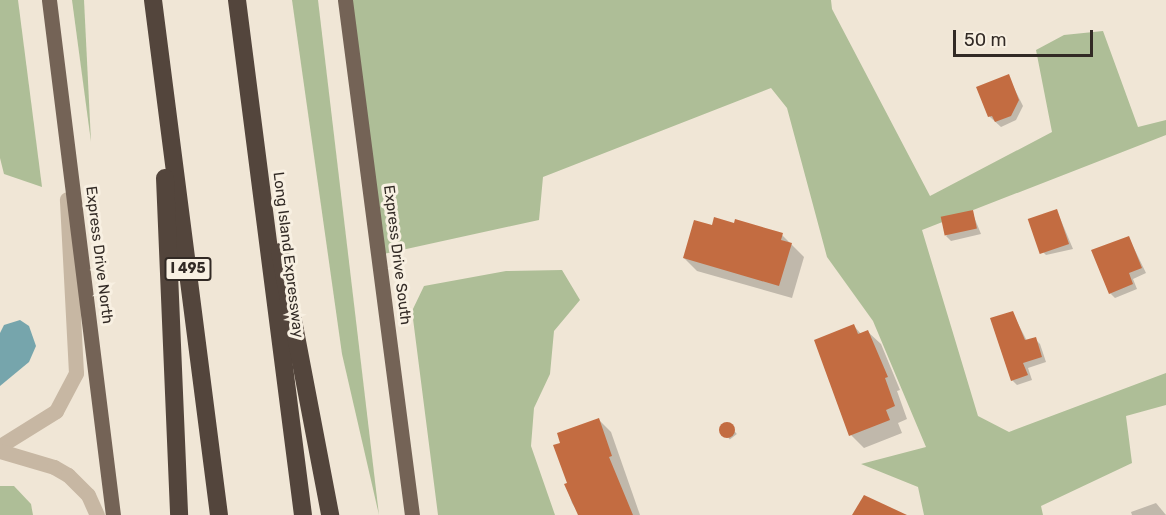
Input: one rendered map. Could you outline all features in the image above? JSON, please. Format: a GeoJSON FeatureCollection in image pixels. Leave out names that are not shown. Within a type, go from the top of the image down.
{"type":"FeatureCollection","features":[{"type":"Feature","properties":{"kind":"highway","name":"I 495"},"geometry":{"type":"LineString","coordinates":[[153,0],[219,515]]}},
{"type":"Feature","properties":{"kind":"highway","name":"Long Island Expressway"},"geometry":{"type":"LineString","coordinates":[[237,0],[303,515]]}},
{"type":"Feature","properties":{"kind":"highway"},"geometry":{"type":"LineString","coordinates":[[156,23],[174,335],[179,515]]}},
{"type":"Feature","properties":{"kind":"highway"},"geometry":{"type":"LineString","coordinates":[[254,128],[305,371],[330,515]]}},
{"type":"Feature","properties":{"kind":"main road","name":"Express Drive North"},"geometry":{"type":"LineString","coordinates":[[49,0],[113,515]]}},
{"type":"Feature","properties":{"kind":"main road","name":"Express Drive South"},"geometry":{"type":"LineString","coordinates":[[345,0],[412,515]]}},
{"type":"Feature","properties":{"kind":"street"},"geometry":{"type":"LineString","coordinates":[[0,446],[56,411],[76,373],[62,98]]}},
{"type":"Feature","properties":{"kind":"street"},"geometry":{"type":"LineString","coordinates":[[0,451],[39,461],[68,475],[88,495],[97,515]]}},
{"type":"Feature","properties":{"kind":"green space"},"geometry":{"type":"Polygon","coordinates":[[[0,0],[18,0],[42,187],[4,174],[0,158],[0,0]]]}},
{"type":"Feature","properties":{"kind":"green space"},"geometry":{"type":"Polygon","coordinates":[[[72,0],[84,0],[91,142],[72,0]]]}},
{"type":"Feature","properties":{"kind":"green space"},"geometry":{"type":"Polygon","coordinates":[[[292,0],[318,0],[379,515],[342,354],[292,0]]]}},
{"type":"Feature","properties":{"kind":"green space"},"geometry":{"type":"Polygon","coordinates":[[[349,0],[831,0],[832,9],[930,196],[1052,132],[1036,50],[1064,35],[1103,31],[1138,127],[1166,120],[1166,135],[922,230],[978,416],[1009,432],[1166,373],[1166,405],[1126,416],[1132,463],[1041,506],[1043,515],[924,515],[918,487],[861,464],[926,447],[873,321],[827,257],[787,108],[771,88],[543,177],[539,220],[379,255],[349,0]]]}},
{"type":"Feature","properties":{"kind":"green space"},"geometry":{"type":"Polygon","coordinates":[[[562,270],[580,300],[554,331],[550,374],[534,408],[531,446],[555,515],[438,515],[412,311],[424,286],[506,271],[562,270]]]}},
{"type":"Feature","properties":{"kind":"green space"},"geometry":{"type":"Polygon","coordinates":[[[0,486],[14,486],[31,504],[33,515],[0,515],[0,486]]]}},
{"type":"Feature","properties":{"kind":"water"},"geometry":{"type":"Polygon","coordinates":[[[20,320],[29,326],[36,346],[29,362],[0,386],[0,333],[4,325],[20,320]]]}},
{"type":"Feature","properties":{"kind":"building"},"geometry":{"type":"Polygon","coordinates":[[[1009,74],[1019,100],[1011,116],[995,122],[992,116],[988,117],[976,87],[1009,74]]]}},
{"type":"Feature","properties":{"kind":"building"},"geometry":{"type":"Polygon","coordinates":[[[1057,209],[1069,244],[1040,254],[1028,219],[1057,209]]]}},
{"type":"Feature","properties":{"kind":"building"},"geometry":{"type":"Polygon","coordinates":[[[973,210],[977,229],[945,235],[941,217],[973,210]]]}},
{"type":"Feature","properties":{"kind":"building"},"geometry":{"type":"Polygon","coordinates":[[[714,217],[734,223],[735,219],[783,233],[781,240],[792,243],[779,286],[683,258],[694,220],[712,225],[714,217]]]}},
{"type":"Feature","properties":{"kind":"building"},"geometry":{"type":"Polygon","coordinates":[[[1129,236],[1142,268],[1129,273],[1133,284],[1109,294],[1091,250],[1129,236]]]}},
{"type":"Feature","properties":{"kind":"building"},"geometry":{"type":"Polygon","coordinates":[[[1013,311],[1025,340],[1036,337],[1042,357],[1023,363],[1028,375],[1011,381],[990,318],[1013,311]]]}},
{"type":"Feature","properties":{"kind":"building"},"geometry":{"type":"Polygon","coordinates":[[[854,324],[858,334],[868,330],[888,377],[885,378],[895,406],[886,410],[890,420],[849,436],[814,340],[854,324]]]}},
{"type":"Feature","properties":{"kind":"building"},"geometry":{"type":"Polygon","coordinates":[[[599,418],[612,456],[609,457],[633,515],[578,515],[564,484],[567,483],[553,445],[560,443],[557,433],[599,418]]]}},
{"type":"Feature","properties":{"kind":"building"},"geometry":{"type":"Polygon","coordinates":[[[724,422],[730,422],[735,430],[733,436],[724,438],[719,433],[719,427],[724,422]]]}},
{"type":"Feature","properties":{"kind":"building"},"geometry":{"type":"Polygon","coordinates":[[[864,495],[907,515],[852,515],[864,495]]]}}]}
